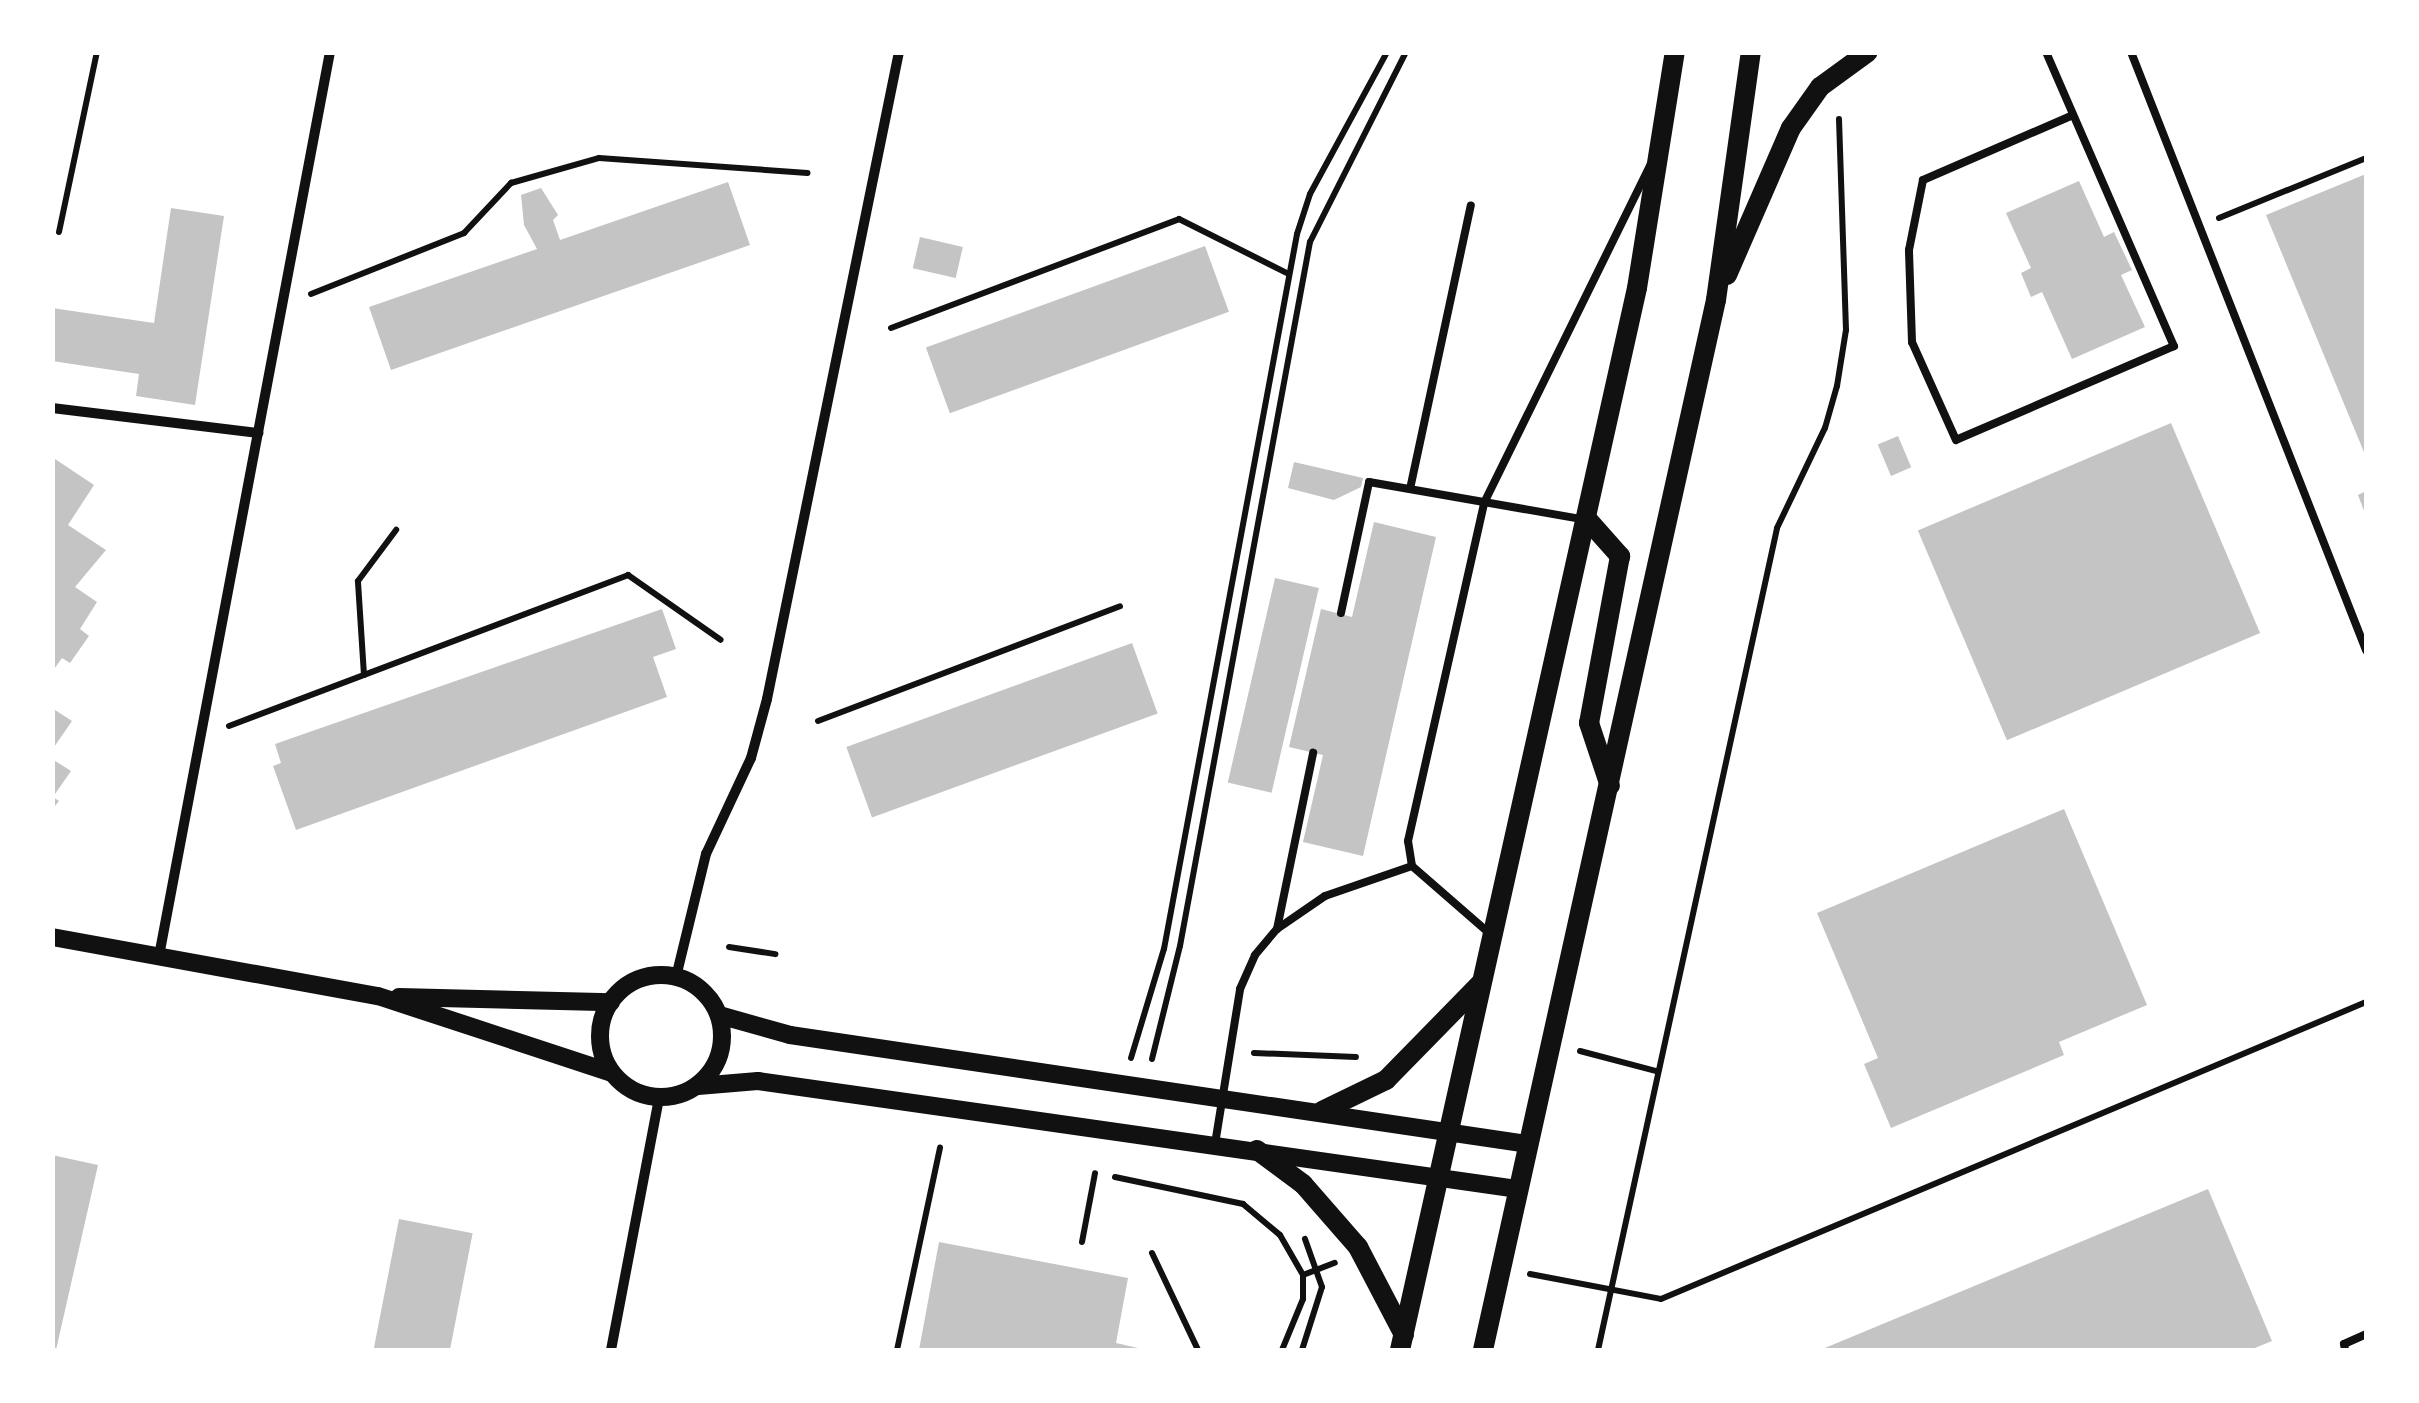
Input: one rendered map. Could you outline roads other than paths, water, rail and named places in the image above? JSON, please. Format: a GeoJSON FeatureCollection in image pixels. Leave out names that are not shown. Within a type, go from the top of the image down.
{"type":"FeatureCollection","features":[{"type":"Feature","properties":{"kind":"main road"},"geometry":{"type":"LineString","coordinates":[[1400,1345],[1587,520],[1674,52]]}},
{"type":"Feature","properties":{"kind":"main road"},"geometry":{"type":"LineString","coordinates":[[1482,1350],[1611,788],[1716,300],[1751,52]]}},
{"type":"Feature","properties":{"kind":"main road"},"geometry":{"type":"LineString","coordinates":[[1716,300],[1790,128],[1820,87],[1868,52]]}},
{"type":"Feature","properties":{"kind":"main road"},"geometry":{"type":"LineString","coordinates":[[1587,520],[1620,556],[1589,722],[1611,788]]}},
{"type":"Feature","properties":{"kind":"main road"},"geometry":{"type":"LineString","coordinates":[[1322,1111],[1386,1080],[1456,1015],[1486,977]]}},
{"type":"Feature","properties":{"kind":"main road"},"geometry":{"type":"LineString","coordinates":[[1257,1150],[1302,1184],[1358,1247],[1400,1345]]}},
{"type":"Feature","properties":{"kind":"street"},"geometry":{"type":"LineString","coordinates":[[159,956],[330,52]]}},
{"type":"Feature","properties":{"kind":"street"},"geometry":{"type":"LineString","coordinates":[[676,977],[706,854],[751,758],[766,699],[898,52]]}},
{"type":"Feature","properties":{"kind":"street"},"geometry":{"type":"LineString","coordinates":[[52,408],[258,433]]}},
{"type":"Feature","properties":{"kind":"street"},"geometry":{"type":"LineString","coordinates":[[52,937],[378,996],[612,1073]]}},
{"type":"Feature","properties":{"kind":"street"},"geometry":{"type":"LineString","coordinates":[[1518,1189],[758,1081],[698,1086],[658,1098],[625,1086],[612,1073],[600,1037],[610,1002],[640,979],[676,977],[694,984],[719,1015],[790,1035],[1222,1094],[1527,1144]]}},
{"type":"Feature","properties":{"kind":"street"},"geometry":{"type":"LineString","coordinates":[[378,996],[610,1002]]}},
{"type":"Feature","properties":{"kind":"street"},"geometry":{"type":"LineString","coordinates":[[698,1086],[720,1054],[719,1015]]}},
{"type":"Feature","properties":{"kind":"street"},"geometry":{"type":"LineString","coordinates":[[611,1350],[658,1098]]}},
{"type":"Feature","properties":{"kind":"lane"},"geometry":{"type":"LineString","coordinates":[[2046,52],[2174,346],[1956,440],[1912,342],[1909,250],[1923,180],[2073,115]]}},
{"type":"Feature","properties":{"kind":"lane"},"geometry":{"type":"LineString","coordinates":[[2131,52],[2366,650]]}},
{"type":"Feature","properties":{"kind":"lane"},"geometry":{"type":"LineString","coordinates":[[1494,937],[1412,866],[1408,841],[1484,503],[1660,143]]}},
{"type":"Feature","properties":{"kind":"lane"},"geometry":{"type":"LineString","coordinates":[[1410,489],[1471,205]]}},
{"type":"Feature","properties":{"kind":"lane"},"geometry":{"type":"LineString","coordinates":[[1341,614],[1369,482],[1587,520]]}},
{"type":"Feature","properties":{"kind":"lane"},"geometry":{"type":"LineString","coordinates":[[1277,929],[1313,752]]}},
{"type":"Feature","properties":{"kind":"lane"},"geometry":{"type":"LineString","coordinates":[[1215,1144],[1240,990],[1255,955],[1277,929],[1325,896],[1412,866]]}},
{"type":"Feature","properties":{"kind":"lane"},"geometry":{"type":"LineString","coordinates":[[2345,1350],[2344,1344],[2366,1334]]}}]}
